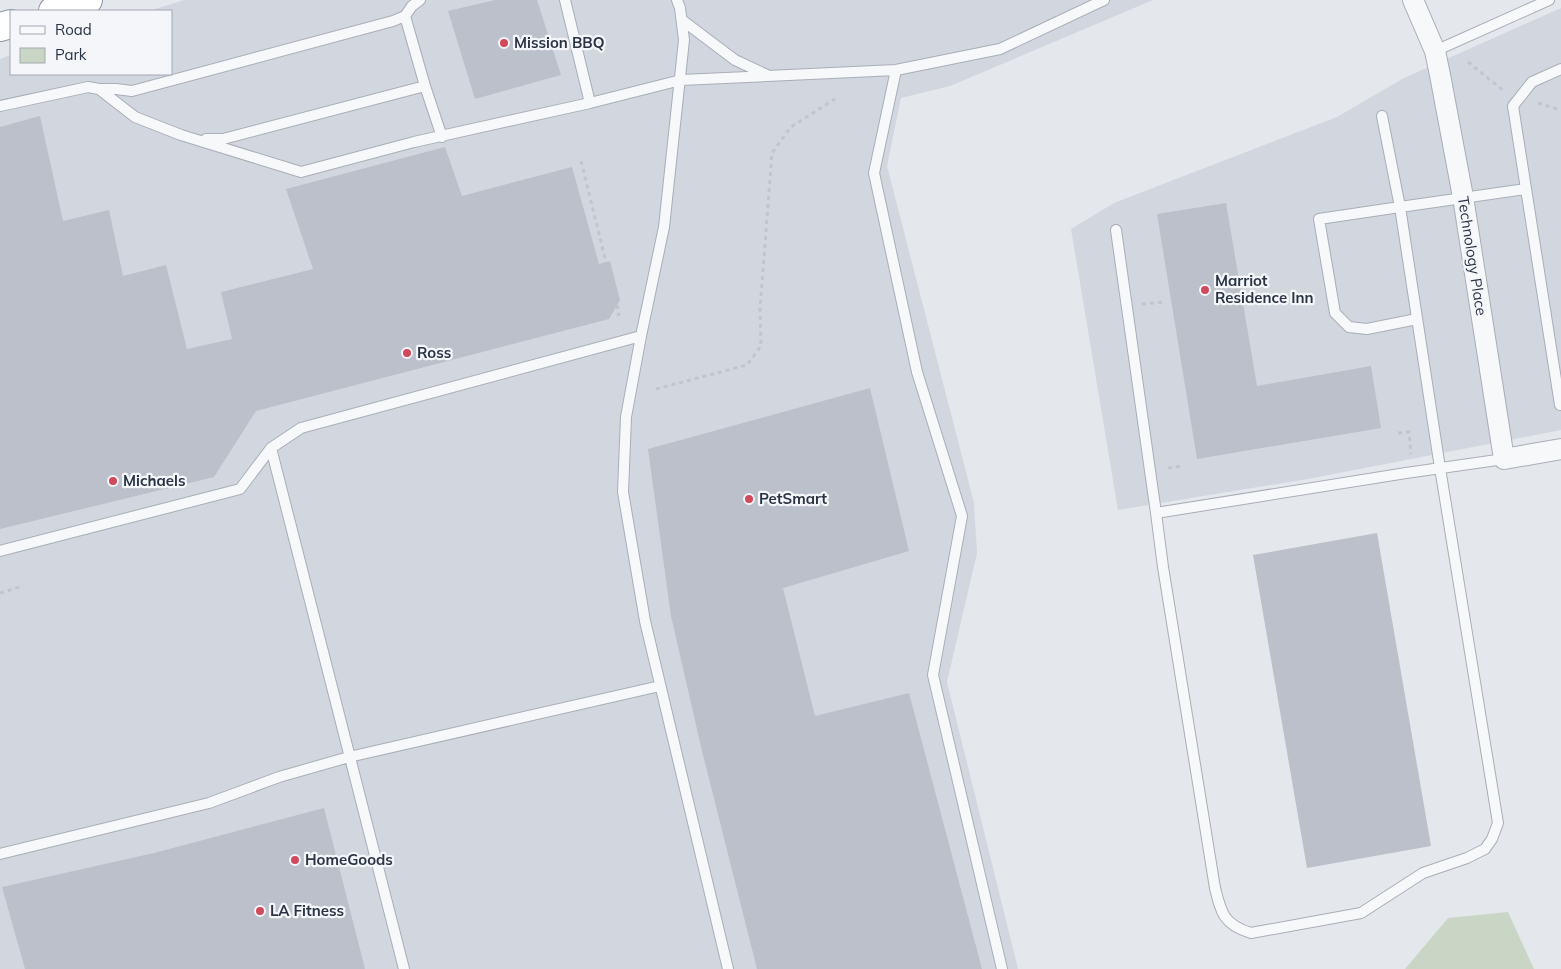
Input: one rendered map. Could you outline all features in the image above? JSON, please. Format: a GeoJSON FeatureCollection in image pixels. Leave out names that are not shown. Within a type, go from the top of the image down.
{"type":"FeatureCollection","features":[{"type":"Feature","properties":{"kind":"highway"},"geometry":{"type":"LineString","coordinates":[[56,10],[88,0]]}},
{"type":"Feature","properties":{"kind":"street","name":"Technology Place"},"geometry":{"type":"LineString","coordinates":[[1413,0],[1435,51],[1462,197],[1504,459]]}},
{"type":"Feature","properties":{"kind":"street"},"geometry":{"type":"LineString","coordinates":[[1504,459],[1561,449]]}},
{"type":"Feature","properties":{"kind":"lane"},"geometry":{"type":"LineString","coordinates":[[0,106],[88,87],[99,89],[116,88],[132,91],[393,21],[405,16],[412,6],[420,0]]}},
{"type":"Feature","properties":{"kind":"lane"},"geometry":{"type":"LineString","coordinates":[[565,0],[590,103]]}},
{"type":"Feature","properties":{"kind":"lane"},"geometry":{"type":"LineString","coordinates":[[677,0],[680,8],[684,40],[681,80],[664,228],[626,417],[623,492],[645,622],[728,969]]}},
{"type":"Feature","properties":{"kind":"lane"},"geometry":{"type":"LineString","coordinates":[[99,89],[135,117],[194,139],[301,172],[414,142],[590,103],[681,80],[896,70],[1000,49],[1104,0]]}},
{"type":"Feature","properties":{"kind":"lane"},"geometry":{"type":"LineString","coordinates":[[1435,51],[1549,0]]}},
{"type":"Feature","properties":{"kind":"lane"},"geometry":{"type":"LineString","coordinates":[[405,16],[442,137]]}},
{"type":"Feature","properties":{"kind":"lane"},"geometry":{"type":"LineString","coordinates":[[682,20],[735,60],[770,76]]}},
{"type":"Feature","properties":{"kind":"lane"},"geometry":{"type":"LineString","coordinates":[[1560,405],[1513,106],[1532,82],[1561,69]]}},
{"type":"Feature","properties":{"kind":"lane"},"geometry":{"type":"LineString","coordinates":[[896,70],[874,172],[917,372],[962,516],[933,675],[1002,969]]}},
{"type":"Feature","properties":{"kind":"lane"},"geometry":{"type":"LineString","coordinates":[[194,139],[223,139],[425,86]]}},
{"type":"Feature","properties":{"kind":"lane"},"geometry":{"type":"LineString","coordinates":[[1116,230],[1163,568],[1214,888],[1220,911],[1228,921],[1240,930],[1251,933],[1361,913],[1423,873],[1467,858],[1485,849],[1492,839],[1498,823],[1416,319],[1400,207],[1382,116]]}},
{"type":"Feature","properties":{"kind":"lane"},"geometry":{"type":"LineString","coordinates":[[1416,319],[1367,329],[1349,327],[1335,313],[1319,219],[1526,189]]}},
{"type":"Feature","properties":{"kind":"lane"},"geometry":{"type":"LineString","coordinates":[[0,551],[240,489],[271,448],[301,428],[641,336]]}},
{"type":"Feature","properties":{"kind":"lane"},"geometry":{"type":"LineString","coordinates":[[271,448],[404,969]]}},
{"type":"Feature","properties":{"kind":"lane"},"geometry":{"type":"LineString","coordinates":[[1156,513],[1504,459]]}},
{"type":"Feature","properties":{"kind":"lane"},"geometry":{"type":"LineString","coordinates":[[0,854],[209,803],[279,777],[349,757],[660,686]]}},
{"type":"Feature","properties":{"kind":"path"},"geometry":{"type":"LineString","coordinates":[[1468,62],[1504,91]]}},
{"type":"Feature","properties":{"kind":"path"},"geometry":{"type":"LineString","coordinates":[[656,389],[747,365],[761,346],[760,309],[772,153],[792,127],[838,97]]}},
{"type":"Feature","properties":{"kind":"path"},"geometry":{"type":"LineString","coordinates":[[1536,103],[1557,109]]}},
{"type":"Feature","properties":{"kind":"path"},"geometry":{"type":"LineString","coordinates":[[582,161],[606,262]]}},
{"type":"Feature","properties":{"kind":"path"},"geometry":{"type":"LineString","coordinates":[[617,305],[619,316]]}},
{"type":"Feature","properties":{"kind":"path"},"geometry":{"type":"LineString","coordinates":[[1398,433],[1409,432],[1411,454]]}},
{"type":"Feature","properties":{"kind":"path"},"geometry":{"type":"LineString","coordinates":[[0,593],[23,586]]}},
{"type":"Feature","properties":{"kind":"shaded area"},"geometry":{"type":"Polygon","coordinates":[[[184,0],[1153,0],[950,86],[901,98],[887,166],[974,503],[977,553],[947,682],[1018,969],[0,969],[0,59],[10,55],[10,75],[172,75],[172,10],[152,10],[184,0]]]}},
{"type":"Feature","properties":{"kind":"shaded area"},"geometry":{"type":"Polygon","coordinates":[[[1561,8],[1561,430],[1308,479],[1118,510],[1071,229],[1114,203],[1337,117],[1404,78],[1561,8]]]}},
{"type":"Feature","properties":{"kind":"green space"},"geometry":{"type":"Polygon","coordinates":[[[1508,912],[1534,969],[1405,969],[1448,918],[1508,912]]]}},
{"type":"Feature","properties":{"kind":"building","name":"Mission BBQ"},"geometry":{"type":"Polygon","coordinates":[[[495,0],[537,0],[561,75],[475,99],[448,11],[495,0]]]}},
{"type":"Feature","properties":{"kind":"building"},"geometry":{"type":"Polygon","coordinates":[[[40,116],[63,221],[109,210],[123,276],[166,265],[187,349],[232,339],[221,292],[313,269],[286,189],[445,147],[462,196],[572,167],[599,264],[610,261],[620,300],[609,319],[256,411],[214,477],[0,529],[0,127],[40,116]]]}},
{"type":"Feature","properties":{"kind":"building","name":"Marriot Residence Inn"},"geometry":{"type":"Polygon","coordinates":[[[1226,203],[1257,386],[1371,366],[1381,428],[1197,459],[1157,214],[1226,203]]]}},
{"type":"Feature","properties":{"kind":"building"},"geometry":{"type":"Polygon","coordinates":[[[870,388],[909,551],[783,588],[815,716],[909,693],[982,969],[757,969],[702,751],[671,616],[648,449],[870,388]]]}},
{"type":"Feature","properties":{"kind":"building"},"geometry":{"type":"Polygon","coordinates":[[[1377,533],[1431,846],[1307,868],[1253,555],[1377,533]]]}},
{"type":"Feature","properties":{"kind":"building","name":"LA Fitness"},"geometry":{"type":"Polygon","coordinates":[[[324,808],[365,969],[25,969],[2,887],[154,853],[324,808]]]}},
{"type":"Feature","properties":{"kind":"place","name":"Mission BBQ"},"geometry":{"type":"Point","coordinates":[504,43]}},
{"type":"Feature","properties":{"kind":"place","name":"Marriot Residence Inn"},"geometry":{"type":"Point","coordinates":[1205,290]}},
{"type":"Feature","properties":{"kind":"place","name":"Ross"},"geometry":{"type":"Point","coordinates":[407,353]}},
{"type":"Feature","properties":{"kind":"place","name":"Michaels"},"geometry":{"type":"Point","coordinates":[113,481]}},
{"type":"Feature","properties":{"kind":"place","name":"PetSmart"},"geometry":{"type":"Point","coordinates":[749,499]}},
{"type":"Feature","properties":{"kind":"place","name":"HomeGoods"},"geometry":{"type":"Point","coordinates":[295,860]}},
{"type":"Feature","properties":{"kind":"place","name":"LA Fitness"},"geometry":{"type":"Point","coordinates":[260,911]}}]}
